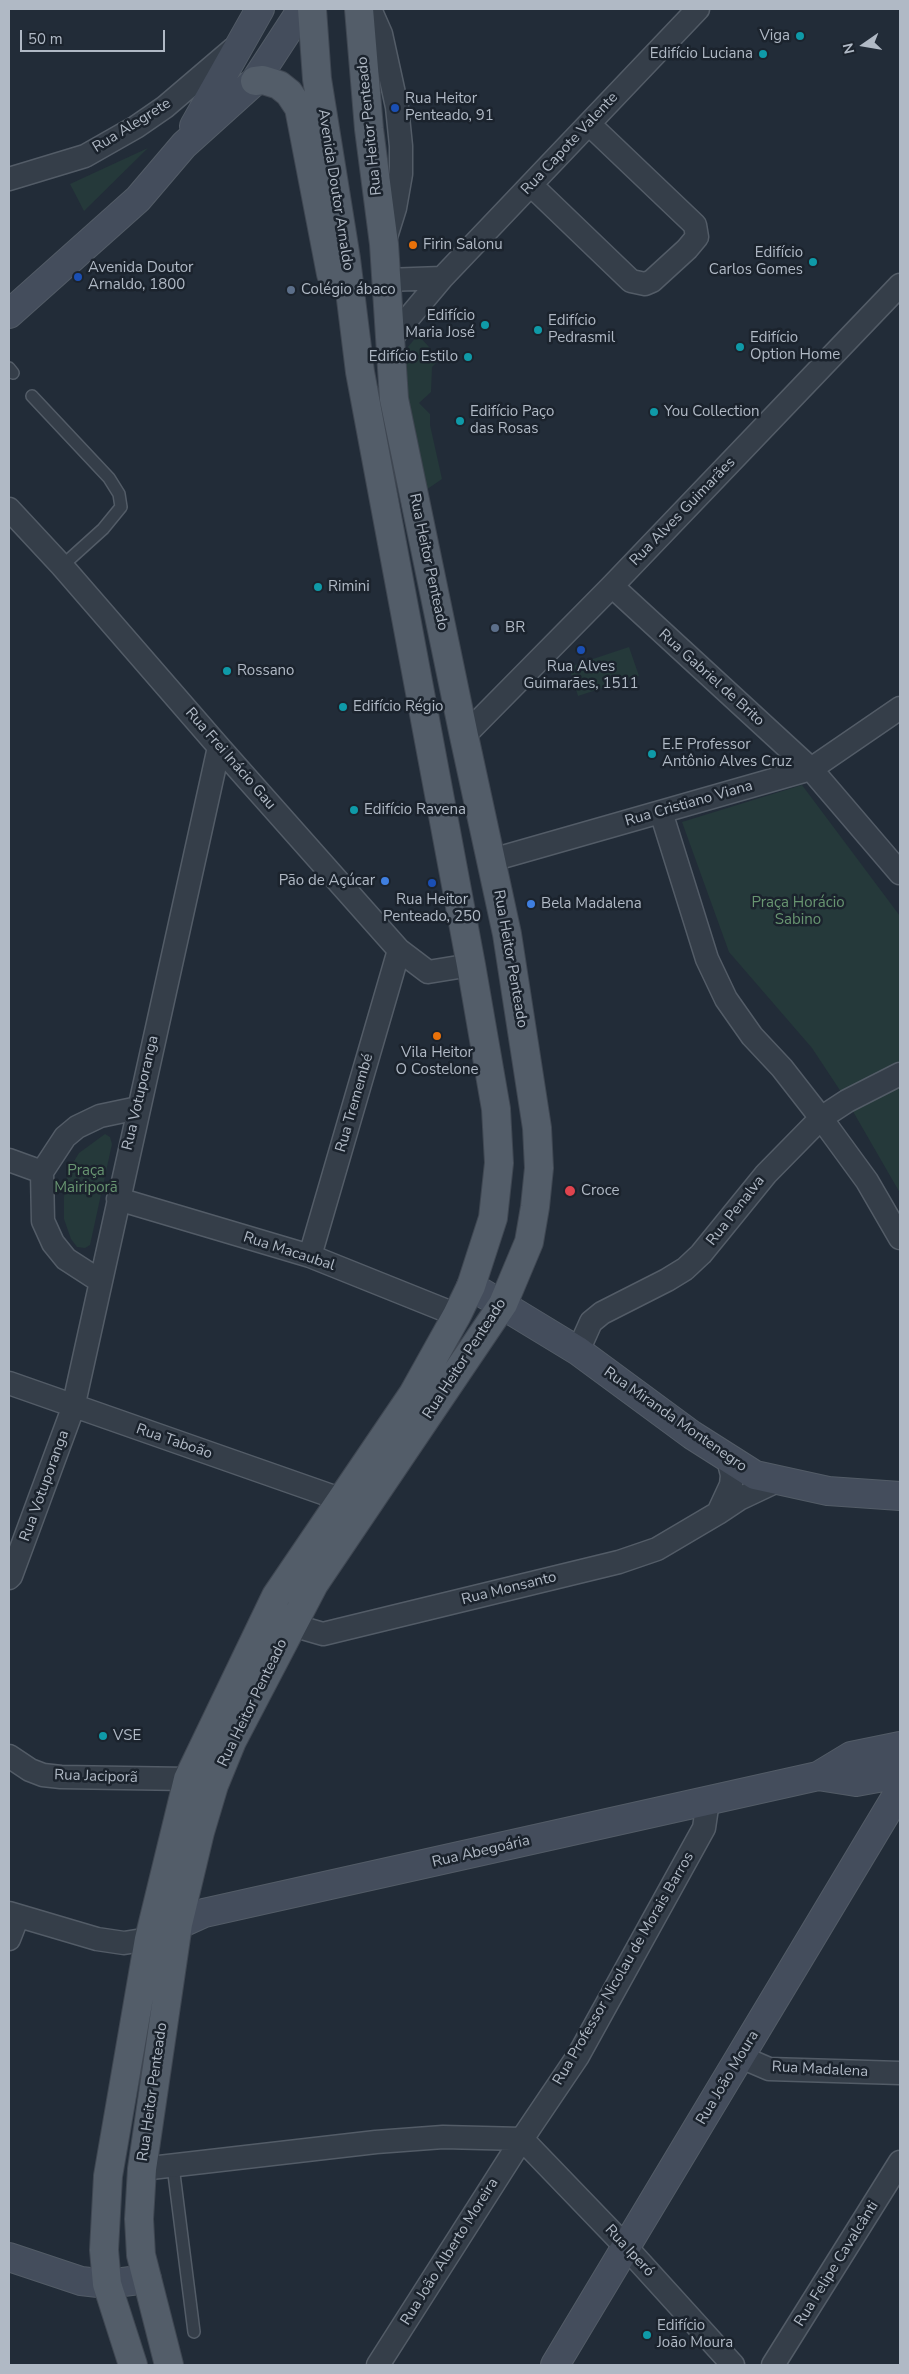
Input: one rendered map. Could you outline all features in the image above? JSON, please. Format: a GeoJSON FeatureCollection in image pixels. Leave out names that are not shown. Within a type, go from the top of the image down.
{"type":"FeatureCollection","features":[{"type":"Feature","properties":{"kind":"main road","name":"Avenida Doutor Arnaldo"},"geometry":{"type":"LineString","coordinates":[[312,9],[312,29],[318,78],[346,259],[360,372]]}},
{"type":"Feature","properties":{"kind":"main road","name":"Rua Heitor Penteado"},"geometry":{"type":"LineString","coordinates":[[169,2365],[147,2279],[139,2237],[142,2169],[178,1924],[200,1832],[214,1785],[232,1741],[314,1584],[503,1304],[529,1242],[539,1168],[537,1128],[508,934],[464,736],[394,399],[384,244],[369,129],[359,9]]}},
{"type":"Feature","properties":{"kind":"main road"},"geometry":{"type":"LineString","coordinates":[[255,81],[263,80],[279,85],[289,93],[299,108],[329,270],[360,372]]}},
{"type":"Feature","properties":{"kind":"main road","name":"Rua Heitor Penteado"},"geometry":{"type":"LineString","coordinates":[[133,2365],[107,2284],[104,2250],[108,2176],[148,1938],[188,1779],[276,1596],[413,1394],[457,1315],[470,1286],[492,1218],[499,1163],[496,1109],[471,964],[360,372]]}},
{"type":"Feature","properties":{"kind":"main road"},"geometry":{"type":"LineString","coordinates":[[107,2284],[123,2288],[131,2293],[148,2349],[162,2365]]}},
{"type":"Feature","properties":{"kind":"street"},"geometry":{"type":"LineString","coordinates":[[184,145],[260,9]]}},
{"type":"Feature","properties":{"kind":"street"},"geometry":{"type":"LineString","coordinates":[[9,314],[138,199],[184,145],[255,81],[302,9]]}},
{"type":"Feature","properties":{"kind":"street","name":"Rua Heitor Penteado"},"geometry":{"type":"LineString","coordinates":[[370,9],[381,34],[395,98],[402,174],[395,208],[384,244]]}},
{"type":"Feature","properties":{"kind":"street","name":"Rua Capote Valente"},"geometry":{"type":"LineString","coordinates":[[390,340],[442,278],[698,9]]}},
{"type":"Feature","properties":{"kind":"street","name":"Rua Alegrete"},"geometry":{"type":"LineString","coordinates":[[9,179],[85,156],[136,127],[165,107],[239,44]]}},
{"type":"Feature","properties":{"kind":"street"},"geometry":{"type":"LineString","coordinates":[[531,185],[631,280],[645,284],[652,282],[687,248],[697,237],[695,225],[589,124]]}},
{"type":"Feature","properties":{"kind":"street"},"geometry":{"type":"LineString","coordinates":[[386,280],[442,278]]}},
{"type":"Feature","properties":{"kind":"street","name":"Rua Alves Guimarães"},"geometry":{"type":"LineString","coordinates":[[464,736],[612,586],[900,285]]}},
{"type":"Feature","properties":{"kind":"street","name":"Rua Frei Inácio Gau"},"geometry":{"type":"LineString","coordinates":[[9,508],[399,950],[428,972],[471,964]]}},
{"type":"Feature","properties":{"kind":"street","name":"Rua Gabriel de Brito"},"geometry":{"type":"LineString","coordinates":[[612,586],[811,769]]}},
{"type":"Feature","properties":{"kind":"street","name":"Rua Cristiano Viana"},"geometry":{"type":"LineString","coordinates":[[492,860],[811,769],[900,708]]}},
{"type":"Feature","properties":{"kind":"street","name":"Rua Votuporanga"},"geometry":{"type":"LineString","coordinates":[[9,1578],[73,1408],[219,747]]}},
{"type":"Feature","properties":{"kind":"street"},"geometry":{"type":"LineString","coordinates":[[811,769],[900,873]]}},
{"type":"Feature","properties":{"kind":"street"},"geometry":{"type":"LineString","coordinates":[[660,812],[707,959],[726,999],[752,1036],[782,1068],[821,1118],[866,1182],[900,1238]]}},
{"type":"Feature","properties":{"kind":"street","name":"Rua Tremembé"},"geometry":{"type":"LineString","coordinates":[[310,1256],[399,950]]}},
{"type":"Feature","properties":{"kind":"street","name":"Rua Penalva"},"geometry":{"type":"LineString","coordinates":[[578,1351],[592,1322],[602,1313],[686,1269],[701,1254],[766,1174],[821,1118],[847,1101],[900,1074]]}},
{"type":"Feature","properties":{"kind":"street"},"geometry":{"type":"LineString","coordinates":[[100,1281],[66,1259],[52,1243],[43,1221],[42,1172],[64,1137],[77,1127],[100,1116],[138,1108]]}},
{"type":"Feature","properties":{"kind":"street"},"geometry":{"type":"LineString","coordinates":[[9,1160],[42,1172]]}},
{"type":"Feature","properties":{"kind":"street","name":"Rua Macaubal"},"geometry":{"type":"LineString","coordinates":[[118,1199],[310,1256],[457,1315]]}},
{"type":"Feature","properties":{"kind":"street","name":"Rua Miranda Montenegro"},"geometry":{"type":"LineString","coordinates":[[470,1286],[503,1304],[578,1351],[692,1435],[755,1475],[828,1491],[900,1496]]}},
{"type":"Feature","properties":{"kind":"street","name":"Rua Taboão"},"geometry":{"type":"LineString","coordinates":[[9,1384],[73,1408],[340,1499]]}},
{"type":"Feature","properties":{"kind":"street"},"geometry":{"type":"LineString","coordinates":[[718,1513],[730,1485],[732,1475],[728,1459]]}},
{"type":"Feature","properties":{"kind":"street","name":"Rua Monsanto"},"geometry":{"type":"LineString","coordinates":[[292,1625],[323,1634],[619,1562],[657,1549],[739,1499],[778,1481]]}},
{"type":"Feature","properties":{"kind":"street","name":"Rua Abegoária"},"geometry":{"type":"LineString","coordinates":[[148,1938],[204,1913],[818,1776],[851,1756],[900,1746]]}},
{"type":"Feature","properties":{"kind":"street","name":"Rua Jaciporã"},"geometry":{"type":"LineString","coordinates":[[9,1756],[30,1770],[43,1775],[61,1777],[188,1779]]}},
{"type":"Feature","properties":{"kind":"street","name":"Rua Abegoária"},"geometry":{"type":"LineString","coordinates":[[818,1776],[856,1782],[900,1774]]}},
{"type":"Feature","properties":{"kind":"street","name":"Rua João Moura"},"geometry":{"type":"LineString","coordinates":[[555,2365],[900,1790]]}},
{"type":"Feature","properties":{"kind":"street","name":"Rua Professor Nicolau de Morais Barros"},"geometry":{"type":"LineString","coordinates":[[522,2139],[578,2056],[700,1836],[704,1828],[708,1801]]}},
{"type":"Feature","properties":{"kind":"street"},"geometry":{"type":"LineString","coordinates":[[9,1939],[14,1914],[97,1939],[124,1943],[148,1938]]}},
{"type":"Feature","properties":{"kind":"street","name":"Rua Madalena"},"geometry":{"type":"LineString","coordinates":[[741,2057],[769,2069],[900,2073]]}},
{"type":"Feature","properties":{"kind":"street"},"geometry":{"type":"LineString","coordinates":[[142,2169],[376,2142],[443,2137],[522,2139]]}},
{"type":"Feature","properties":{"kind":"street","name":"Rua Iperó"},"geometry":{"type":"LineString","coordinates":[[522,2139],[626,2247],[732,2365]]}},
{"type":"Feature","properties":{"kind":"street","name":"Rua João Alberto Moreira"},"geometry":{"type":"LineString","coordinates":[[378,2365],[522,2139]]}},
{"type":"Feature","properties":{"kind":"street","name":"Rua Felipe Cavalcânti"},"geometry":{"type":"LineString","coordinates":[[773,2365],[892,2194],[900,2162]]}},
{"type":"Feature","properties":{"kind":"street"},"geometry":{"type":"LineString","coordinates":[[9,2258],[68,2277],[107,2284],[147,2279]]}},
{"type":"Feature","properties":{"kind":"lane"},"geometry":{"type":"LineString","coordinates":[[32,396],[109,478],[119,494],[121,507],[103,529],[62,566]]}},
{"type":"Feature","properties":{"kind":"lane"},"geometry":{"type":"LineString","coordinates":[[173,2166],[194,2332]]}},
{"type":"Feature","properties":{"kind":"green space"},"geometry":{"type":"Polygon","coordinates":[[[148,148],[84,211],[70,184],[148,148]]]}},
{"type":"Feature","properties":{"kind":"green space"},"geometry":{"type":"Polygon","coordinates":[[[418,335],[440,359],[432,367],[431,392],[419,403],[430,414],[430,425],[442,479],[423,492],[404,398],[407,348],[418,335]]]}},
{"type":"Feature","properties":{"kind":"green space"},"geometry":{"type":"Polygon","coordinates":[[[629,647],[639,676],[578,696],[569,667],[629,647]]]}},
{"type":"Feature","properties":{"kind":"green space","name":"Praça Horácio Sabino"},"geometry":{"type":"Polygon","coordinates":[[[802,785],[900,916],[900,1193],[847,1101],[812,1048],[729,952],[682,822],[802,785]]]}},
{"type":"Feature","properties":{"kind":"green space","name":"Praça Mairiporã"},"geometry":{"type":"Polygon","coordinates":[[[105,1134],[110,1137],[112,1144],[90,1245],[85,1248],[77,1247],[71,1239],[64,1219],[64,1197],[68,1171],[79,1153],[105,1134]]]}},
{"type":"Feature","properties":{"kind":"place","name":"Viga"},"geometry":{"type":"Point","coordinates":[800,36]}},
{"type":"Feature","properties":{"kind":"place","name":"Edifício Luciana"},"geometry":{"type":"Point","coordinates":[763,54]}},
{"type":"Feature","properties":{"kind":"place","name":"Rua Heitor Penteado, 91"},"geometry":{"type":"Point","coordinates":[395,108]}},
{"type":"Feature","properties":{"kind":"place","name":"Firin Salonu"},"geometry":{"type":"Point","coordinates":[413,245]}},
{"type":"Feature","properties":{"kind":"place","name":"Edifício Carlos Gomes"},"geometry":{"type":"Point","coordinates":[813,262]}},
{"type":"Feature","properties":{"kind":"place","name":"Avenida Doutor Arnaldo, 1800"},"geometry":{"type":"Point","coordinates":[78,277]}},
{"type":"Feature","properties":{"kind":"place","name":"Colégio ábaco"},"geometry":{"type":"Point","coordinates":[291,290]}},
{"type":"Feature","properties":{"kind":"place","name":"Edifício Maria José"},"geometry":{"type":"Point","coordinates":[485,325]}},
{"type":"Feature","properties":{"kind":"place","name":"Edifício Pedrasmil"},"geometry":{"type":"Point","coordinates":[538,330]}},
{"type":"Feature","properties":{"kind":"place","name":"Edifício Option Home"},"geometry":{"type":"Point","coordinates":[740,347]}},
{"type":"Feature","properties":{"kind":"place","name":"Edifício Estilo"},"geometry":{"type":"Point","coordinates":[468,357]}},
{"type":"Feature","properties":{"kind":"place","name":"You Collection"},"geometry":{"type":"Point","coordinates":[654,412]}},
{"type":"Feature","properties":{"kind":"place","name":"Edifício Paço das Rosas"},"geometry":{"type":"Point","coordinates":[460,421]}},
{"type":"Feature","properties":{"kind":"place","name":"Rimini"},"geometry":{"type":"Point","coordinates":[318,587]}},
{"type":"Feature","properties":{"kind":"place","name":"BR"},"geometry":{"type":"Point","coordinates":[495,628]}},
{"type":"Feature","properties":{"kind":"place","name":"Rua Alves Guimarães, 1511"},"geometry":{"type":"Point","coordinates":[581,650]}},
{"type":"Feature","properties":{"kind":"place","name":"Rossano"},"geometry":{"type":"Point","coordinates":[227,671]}},
{"type":"Feature","properties":{"kind":"place","name":"Edifício Régio"},"geometry":{"type":"Point","coordinates":[343,707]}},
{"type":"Feature","properties":{"kind":"place","name":"E.E Professor Antônio Alves Cruz"},"geometry":{"type":"Point","coordinates":[652,754]}},
{"type":"Feature","properties":{"kind":"place","name":"Edifício Ravena"},"geometry":{"type":"Point","coordinates":[354,810]}},
{"type":"Feature","properties":{"kind":"place","name":"Pão de Açúcar"},"geometry":{"type":"Point","coordinates":[385,881]}},
{"type":"Feature","properties":{"kind":"place","name":"Rua Heitor Penteado, 250"},"geometry":{"type":"Point","coordinates":[432,883]}},
{"type":"Feature","properties":{"kind":"place","name":"Bela Madalena"},"geometry":{"type":"Point","coordinates":[531,904]}},
{"type":"Feature","properties":{"kind":"place","name":"Vila Heitor O Costelone"},"geometry":{"type":"Point","coordinates":[437,1036]}},
{"type":"Feature","properties":{"kind":"place","name":"Croce"},"geometry":{"type":"Point","coordinates":[570,1191]}},
{"type":"Feature","properties":{"kind":"place","name":"VSE"},"geometry":{"type":"Point","coordinates":[103,1736]}},
{"type":"Feature","properties":{"kind":"place","name":"Edifício João Moura"},"geometry":{"type":"Point","coordinates":[647,2335]}}]}
